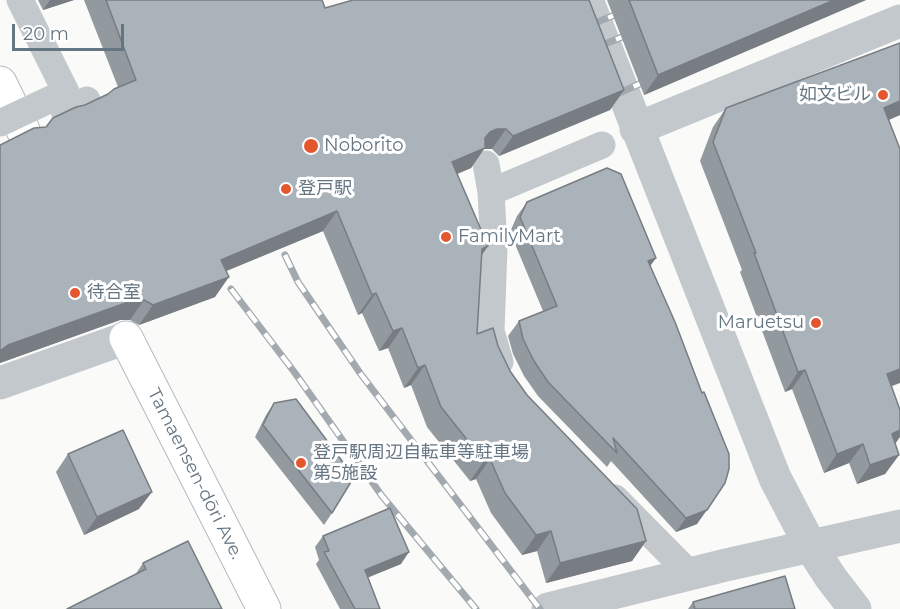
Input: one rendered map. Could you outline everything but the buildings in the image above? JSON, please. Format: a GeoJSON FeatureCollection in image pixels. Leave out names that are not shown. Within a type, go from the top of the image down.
{"type":"FeatureCollection","features":[{"type":"Feature","properties":{"kind":"main road"},"geometry":{"type":"LineString","coordinates":[[0,83],[12,126]]}},
{"type":"Feature","properties":{"kind":"main road","name":"Tamaensen-dōri Ave."},"geometry":{"type":"LineString","coordinates":[[126,338],[264,609]]}},
{"type":"Feature","properties":{"kind":"street"},"geometry":{"type":"LineString","coordinates":[[12,126],[66,92],[20,0]]}},
{"type":"Feature","properties":{"kind":"street"},"geometry":{"type":"LineString","coordinates":[[587,0],[775,478],[811,548],[855,609]]}},
{"type":"Feature","properties":{"kind":"street"},"geometry":{"type":"LineString","coordinates":[[636,129],[900,21]]}},
{"type":"Feature","properties":{"kind":"street"},"geometry":{"type":"LineString","coordinates":[[491,192],[602,145]]}},
{"type":"Feature","properties":{"kind":"street"},"geometry":{"type":"LineString","coordinates":[[486,164],[491,192],[494,248],[491,331],[498,359],[510,384]]}},
{"type":"Feature","properties":{"kind":"street"},"geometry":{"type":"LineString","coordinates":[[0,383],[126,338]]}},
{"type":"Feature","properties":{"kind":"street"},"geometry":{"type":"LineString","coordinates":[[597,480],[690,574]]}},
{"type":"Feature","properties":{"kind":"street"},"geometry":{"type":"LineString","coordinates":[[548,609],[900,526]]}},
{"type":"Feature","properties":{"kind":"railway"},"geometry":{"type":"LineString","coordinates":[[582,28],[653,0]]}},
{"type":"Feature","properties":{"kind":"railway"},"geometry":{"type":"LineString","coordinates":[[590,50],[637,31]]}},
{"type":"Feature","properties":{"kind":"railway"},"geometry":{"type":"LineString","coordinates":[[608,98],[655,77]]}},
{"type":"Feature","properties":{"kind":"railway"},"geometry":{"type":"LineString","coordinates":[[285,255],[298,282],[360,373],[540,609]]}},
{"type":"Feature","properties":{"kind":"railway"},"geometry":{"type":"LineString","coordinates":[[231,289],[295,373],[382,496],[476,609]]}},
{"type":"Feature","properties":{"kind":"place","name":"如文ビル"},"geometry":{"type":"Point","coordinates":[883,95]}},
{"type":"Feature","properties":{"kind":"place","name":"Noborito"},"geometry":{"type":"Point","coordinates":[311,146]}},
{"type":"Feature","properties":{"kind":"place","name":"登戸駅"},"geometry":{"type":"Point","coordinates":[286,189]}},
{"type":"Feature","properties":{"kind":"place","name":"FamilyMart"},"geometry":{"type":"Point","coordinates":[446,237]}},
{"type":"Feature","properties":{"kind":"place","name":"待合室"},"geometry":{"type":"Point","coordinates":[75,293]}},
{"type":"Feature","properties":{"kind":"place","name":"Maruetsu"},"geometry":{"type":"Point","coordinates":[816,323]}},
{"type":"Feature","properties":{"kind":"place","name":"登戸駅周辺自転車等駐車場 第5施設"},"geometry":{"type":"Point","coordinates":[301,463]}}]}
